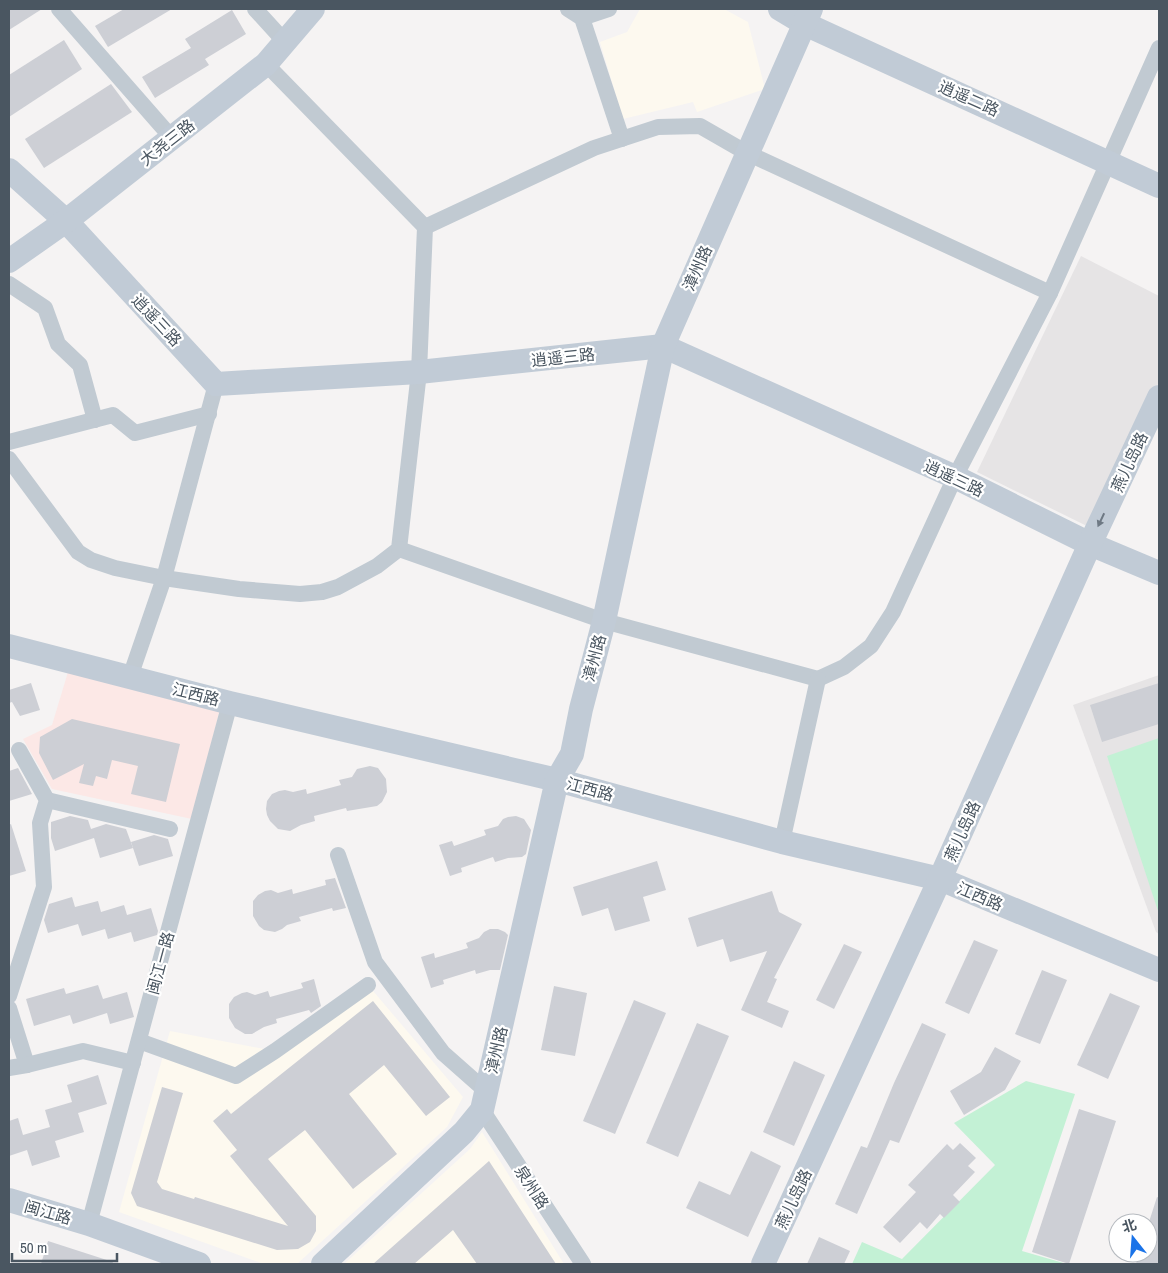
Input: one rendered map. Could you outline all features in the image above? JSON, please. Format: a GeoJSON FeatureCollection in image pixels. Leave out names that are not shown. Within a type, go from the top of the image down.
{"type":"FeatureCollection","features":[{"type":"Feature","properties":{"kind":"street"},"geometry":{"type":"LineString","coordinates":[[59,9],[172,138]]}},
{"type":"Feature","properties":{"kind":"street"},"geometry":{"type":"LineString","coordinates":[[254,9],[286,43]]}},
{"type":"Feature","properties":{"kind":"street","name":"大尧三路"},"geometry":{"type":"LineString","coordinates":[[9,261],[66,221],[266,64],[286,43],[313,9]]}},
{"type":"Feature","properties":{"kind":"street"},"geometry":{"type":"LineString","coordinates":[[568,9],[582,18],[622,139]]}},
{"type":"Feature","properties":{"kind":"street"},"geometry":{"type":"LineString","coordinates":[[582,18],[609,9]]}},
{"type":"Feature","properties":{"kind":"street","name":"逍遥二路"},"geometry":{"type":"LineString","coordinates":[[780,9],[808,16],[1159,186]]}},
{"type":"Feature","properties":{"kind":"street","name":"漳州路"},"geometry":{"type":"LineString","coordinates":[[323,1264],[464,1132],[484,1100],[557,780],[572,754],[581,709],[604,621],[663,346],[808,16]]}},
{"type":"Feature","properties":{"kind":"street"},"geometry":{"type":"LineString","coordinates":[[399,549],[604,621],[818,679],[844,667],[871,646],[893,612],[955,477],[1050,293],[1159,48]]}},
{"type":"Feature","properties":{"kind":"street"},"geometry":{"type":"LineString","coordinates":[[9,459],[78,552],[91,560],[115,568],[164,578],[300,594],[322,592],[338,587],[377,566],[399,549],[419,372],[425,227],[266,64]]}},
{"type":"Feature","properties":{"kind":"street"},"geometry":{"type":"LineString","coordinates":[[425,227],[594,148],[658,127],[700,126],[747,153],[1050,293]]}},
{"type":"Feature","properties":{"kind":"street","name":"逍遥三路"},"geometry":{"type":"LineString","coordinates":[[9,170],[66,221],[216,384],[419,372],[663,346],[955,477],[1098,547],[1159,573]]}},
{"type":"Feature","properties":{"kind":"street"},"geometry":{"type":"LineString","coordinates":[[9,284],[45,308],[58,344],[80,366],[95,420]]}},
{"type":"Feature","properties":{"kind":"street"},"geometry":{"type":"LineString","coordinates":[[130,677],[164,578],[216,384]]}},
{"type":"Feature","properties":{"kind":"street","name":"燕儿岛路"},"geometry":{"type":"LineString","coordinates":[[763,1264],[946,882],[1098,547],[1159,397]]}},
{"type":"Feature","properties":{"kind":"street"},"geometry":{"type":"LineString","coordinates":[[9,442],[113,415],[135,433],[209,414]]}},
{"type":"Feature","properties":{"kind":"street","name":"燕儿岛路"},"geometry":{"type":"LineString","coordinates":[[1098,547],[1159,432]]}},
{"type":"Feature","properties":{"kind":"street","name":"江西路"},"geometry":{"type":"LineString","coordinates":[[9,646],[230,703],[557,780],[782,842],[946,882],[1159,970]]}},
{"type":"Feature","properties":{"kind":"street"},"geometry":{"type":"LineString","coordinates":[[782,842],[818,679]]}},
{"type":"Feature","properties":{"kind":"street","name":"闽江一路"},"geometry":{"type":"LineString","coordinates":[[89,1224],[230,703]]}},
{"type":"Feature","properties":{"kind":"street"},"geometry":{"type":"LineString","coordinates":[[9,996],[44,886],[40,823],[47,800],[19,750]]}},
{"type":"Feature","properties":{"kind":"street"},"geometry":{"type":"LineString","coordinates":[[47,800],[170,829]]}},
{"type":"Feature","properties":{"kind":"street","name":"泉州路"},"geometry":{"type":"LineString","coordinates":[[338,855],[375,962],[443,1053],[484,1100],[583,1264]]}},
{"type":"Feature","properties":{"kind":"street","name":"燕儿岛路"},"geometry":{"type":"LineString","coordinates":[[779,1264],[903,996],[946,882]]}},
{"type":"Feature","properties":{"kind":"street"},"geometry":{"type":"LineString","coordinates":[[139,1041],[236,1076],[275,1051],[368,985]]}},
{"type":"Feature","properties":{"kind":"street"},"geometry":{"type":"LineString","coordinates":[[9,1008],[27,1065]]}},
{"type":"Feature","properties":{"kind":"street"},"geometry":{"type":"LineString","coordinates":[[9,1068],[83,1051],[133,1063]]}},
{"type":"Feature","properties":{"kind":"street","name":"闽江路"},"geometry":{"type":"LineString","coordinates":[[9,1200],[89,1224],[199,1264]]}},
{"type":"Feature","properties":{"kind":"shaded area"},"geometry":{"type":"Polygon","coordinates":[[[640,9],[724,9],[748,22],[765,89],[697,112],[693,102],[623,119],[600,42],[627,32],[640,9]]]}},
{"type":"Feature","properties":{"kind":"shaded area"},"geometry":{"type":"Polygon","coordinates":[[[1081,256],[1159,296],[1159,382],[1093,529],[977,472],[1081,256]]]}},
{"type":"Feature","properties":{"kind":"shaded area"},"geometry":{"type":"Polygon","coordinates":[[[68,672],[220,709],[192,819],[52,789],[23,739],[52,725],[68,672]]]}},
{"type":"Feature","properties":{"kind":"shaded area"},"geometry":{"type":"Polygon","coordinates":[[[1159,675],[1159,934],[1156,932],[1073,705],[1159,675]]]}},
{"type":"Feature","properties":{"kind":"shaded area"},"geometry":{"type":"Polygon","coordinates":[[[368,985],[463,1097],[447,1127],[297,1264],[264,1264],[119,1212],[170,1031],[275,1051],[368,985]]]}},
{"type":"Feature","properties":{"kind":"shaded area"},"geometry":{"type":"Polygon","coordinates":[[[482,1132],[564,1264],[344,1264],[470,1149],[482,1132]]]}},
{"type":"Feature","properties":{"kind":"green space"},"geometry":{"type":"Polygon","coordinates":[[[1159,738],[1159,914],[1107,756],[1159,738]]]}},
{"type":"Feature","properties":{"kind":"green space"},"geometry":{"type":"Polygon","coordinates":[[[1026,1081],[1075,1094],[1022,1251],[1067,1264],[852,1264],[862,1242],[902,1259],[995,1165],[954,1123],[1026,1081]]]}},
{"type":"Feature","properties":{"kind":"building"},"geometry":{"type":"Polygon","coordinates":[[[9,9],[42,9],[9,30],[9,9]]]}},
{"type":"Feature","properties":{"kind":"building"},"geometry":{"type":"Polygon","coordinates":[[[124,9],[172,9],[108,47],[95,26],[124,9]]]}},
{"type":"Feature","properties":{"kind":"building"},"geometry":{"type":"Polygon","coordinates":[[[232,10],[246,34],[205,59],[209,65],[155,98],[142,77],[191,48],[185,39],[232,10]]]}},
{"type":"Feature","properties":{"kind":"building"},"geometry":{"type":"Polygon","coordinates":[[[64,40],[82,69],[9,117],[9,75],[64,40]]]}},
{"type":"Feature","properties":{"kind":"building"},"geometry":{"type":"Polygon","coordinates":[[[111,84],[132,112],[44,168],[25,139],[111,84]]]}},
{"type":"Feature","properties":{"kind":"building"},"geometry":{"type":"Polygon","coordinates":[[[31,683],[40,710],[20,716],[12,702],[9,703],[9,690],[31,683]]]}},
{"type":"Feature","properties":{"kind":"building"},"geometry":{"type":"Polygon","coordinates":[[[1159,683],[1159,724],[1102,742],[1090,705],[1159,683]]]}},
{"type":"Feature","properties":{"kind":"building"},"geometry":{"type":"Polygon","coordinates":[[[72,719],[180,744],[166,802],[131,794],[138,766],[112,760],[107,779],[96,776],[93,786],[79,783],[84,764],[53,780],[39,753],[40,737],[72,719]]]}},
{"type":"Feature","properties":{"kind":"building"},"geometry":{"type":"Polygon","coordinates":[[[370,766],[378,768],[386,779],[387,792],[382,802],[377,806],[347,811],[346,808],[314,816],[315,821],[290,831],[278,829],[270,821],[266,809],[267,801],[272,794],[285,790],[293,792],[306,789],[307,794],[341,785],[339,780],[352,777],[357,769],[370,766]]]}},
{"type":"Feature","properties":{"kind":"building"},"geometry":{"type":"Polygon","coordinates":[[[18,768],[32,794],[9,801],[9,771],[18,768]]]}},
{"type":"Feature","properties":{"kind":"building"},"geometry":{"type":"Polygon","coordinates":[[[70,816],[88,820],[91,829],[106,824],[126,829],[133,848],[100,858],[94,838],[55,851],[51,838],[51,822],[70,816]]]}},
{"type":"Feature","properties":{"kind":"building"},"geometry":{"type":"Polygon","coordinates":[[[516,816],[524,819],[531,830],[526,854],[522,857],[508,858],[495,862],[493,857],[461,868],[462,872],[450,876],[439,845],[452,841],[454,846],[486,835],[484,830],[498,826],[503,819],[516,816]]]}},
{"type":"Feature","properties":{"kind":"building"},"geometry":{"type":"Polygon","coordinates":[[[11,824],[26,871],[9,876],[9,825],[11,824]]]}},
{"type":"Feature","properties":{"kind":"building"},"geometry":{"type":"Polygon","coordinates":[[[154,835],[168,839],[173,856],[139,866],[131,842],[154,835]]]}},
{"type":"Feature","properties":{"kind":"building"},"geometry":{"type":"Polygon","coordinates":[[[657,861],[666,890],[643,897],[650,921],[615,931],[608,908],[582,916],[573,887],[657,861]]]}},
{"type":"Feature","properties":{"kind":"building"},"geometry":{"type":"Polygon","coordinates":[[[335,878],[346,908],[333,911],[332,908],[299,917],[301,921],[287,925],[275,932],[264,930],[253,916],[253,901],[265,891],[271,890],[278,893],[292,889],[293,894],[326,885],[325,880],[335,878]]]}},
{"type":"Feature","properties":{"kind":"building"},"geometry":{"type":"Polygon","coordinates":[[[772,891],[779,912],[802,924],[774,978],[777,979],[767,1002],[789,1011],[782,1028],[741,1010],[767,951],[730,962],[723,939],[697,947],[688,918],[772,891]]]}},
{"type":"Feature","properties":{"kind":"building"},"geometry":{"type":"Polygon","coordinates":[[[72,897],[75,907],[98,901],[101,912],[124,905],[127,915],[151,908],[158,931],[157,935],[134,942],[131,932],[108,939],[105,929],[82,936],[78,924],[48,933],[44,920],[49,904],[72,897]]]}},
{"type":"Feature","properties":{"kind":"building"},"geometry":{"type":"Polygon","coordinates":[[[490,929],[498,929],[508,935],[500,970],[490,970],[476,974],[475,970],[443,980],[444,984],[431,988],[421,957],[434,953],[435,958],[468,948],[466,943],[479,938],[490,929]]]}},
{"type":"Feature","properties":{"kind":"building"},"geometry":{"type":"Polygon","coordinates":[[[974,940],[998,950],[969,1014],[945,1003],[974,940]]]}},
{"type":"Feature","properties":{"kind":"building"},"geometry":{"type":"Polygon","coordinates":[[[844,944],[862,952],[834,1009],[816,1000],[844,944]]]}},
{"type":"Feature","properties":{"kind":"building"},"geometry":{"type":"Polygon","coordinates":[[[1042,970],[1067,980],[1040,1044],[1015,1034],[1042,970]]]}},
{"type":"Feature","properties":{"kind":"building"},"geometry":{"type":"Polygon","coordinates":[[[314,979],[321,1006],[311,1013],[309,1010],[276,1019],[277,1023],[264,1027],[252,1034],[245,1034],[235,1028],[229,1018],[229,1004],[234,997],[242,993],[247,992],[255,995],[268,991],[270,997],[303,988],[301,983],[314,979]]]}},
{"type":"Feature","properties":{"kind":"building"},"geometry":{"type":"Polygon","coordinates":[[[98,985],[103,999],[127,992],[134,1017],[110,1024],[107,1013],[73,1024],[70,1015],[34,1026],[26,999],[64,988],[66,994],[98,985]]]}},
{"type":"Feature","properties":{"kind":"building"},"geometry":{"type":"Polygon","coordinates":[[[554,986],[587,993],[575,1056],[541,1050],[554,986]]]}},
{"type":"Feature","properties":{"kind":"building"},"geometry":{"type":"Polygon","coordinates":[[[1110,993],[1140,1006],[1108,1079],[1077,1065],[1110,993]]]}},
{"type":"Feature","properties":{"kind":"building"},"geometry":{"type":"Polygon","coordinates":[[[634,1000],[666,1013],[615,1134],[583,1121],[634,1000]]]}},
{"type":"Feature","properties":{"kind":"building"},"geometry":{"type":"Polygon","coordinates":[[[373,1001],[450,1097],[426,1116],[384,1065],[349,1094],[397,1154],[353,1189],[305,1130],[268,1159],[316,1216],[316,1231],[310,1242],[298,1249],[277,1250],[137,1206],[131,1193],[162,1087],[183,1093],[157,1182],[162,1189],[194,1199],[195,1197],[288,1226],[230,1156],[237,1150],[213,1121],[227,1109],[231,1114],[373,1001]]]}},
{"type":"Feature","properties":{"kind":"building"},"geometry":{"type":"Polygon","coordinates":[[[697,1023],[729,1036],[678,1157],[646,1143],[697,1023]]]}},
{"type":"Feature","properties":{"kind":"building"},"geometry":{"type":"Polygon","coordinates":[[[922,1023],[946,1034],[899,1143],[890,1140],[857,1214],[835,1204],[861,1146],[867,1148],[922,1023]]]}},
{"type":"Feature","properties":{"kind":"building"},"geometry":{"type":"Polygon","coordinates":[[[995,1047],[1021,1061],[1005,1090],[964,1115],[950,1091],[981,1072],[995,1047]]]}},
{"type":"Feature","properties":{"kind":"building"},"geometry":{"type":"Polygon","coordinates":[[[794,1061],[825,1075],[794,1146],[763,1132],[794,1061]]]}},
{"type":"Feature","properties":{"kind":"building"},"geometry":{"type":"Polygon","coordinates":[[[98,1075],[107,1104],[78,1113],[84,1132],[55,1141],[60,1157],[32,1166],[27,1150],[9,1156],[9,1121],[18,1118],[23,1135],[50,1127],[45,1110],[72,1102],[67,1085],[98,1075]]]}},
{"type":"Feature","properties":{"kind":"building"},"geometry":{"type":"Polygon","coordinates":[[[1079,1109],[1116,1121],[1069,1264],[1032,1252],[1079,1109]]]}},
{"type":"Feature","properties":{"kind":"building"},"geometry":{"type":"Polygon","coordinates":[[[960,1143],[976,1158],[968,1166],[975,1172],[953,1195],[960,1202],[944,1218],[940,1214],[927,1229],[920,1222],[900,1243],[883,1227],[916,1192],[908,1185],[947,1144],[953,1150],[960,1143]]]}},
{"type":"Feature","properties":{"kind":"building"},"geometry":{"type":"Polygon","coordinates":[[[751,1151],[781,1166],[748,1237],[686,1208],[699,1181],[730,1195],[751,1151]]]}},
{"type":"Feature","properties":{"kind":"building"},"geometry":{"type":"Polygon","coordinates":[[[489,1161],[556,1264],[477,1264],[453,1230],[414,1264],[373,1264],[489,1161]]]}},
{"type":"Feature","properties":{"kind":"building"},"geometry":{"type":"Polygon","coordinates":[[[1157,1197],[1159,1198],[1159,1264],[1136,1264],[1158,1263],[1158,1213],[1152,1213],[1157,1197]]]}},
{"type":"Feature","properties":{"kind":"building"},"geometry":{"type":"Polygon","coordinates":[[[819,1237],[850,1251],[844,1264],[807,1264],[819,1237]]]}},
{"type":"Feature","properties":{"kind":"building"},"geometry":{"type":"Polygon","coordinates":[[[48,1241],[113,1262],[112,1264],[41,1264],[48,1241]]]}}]}
